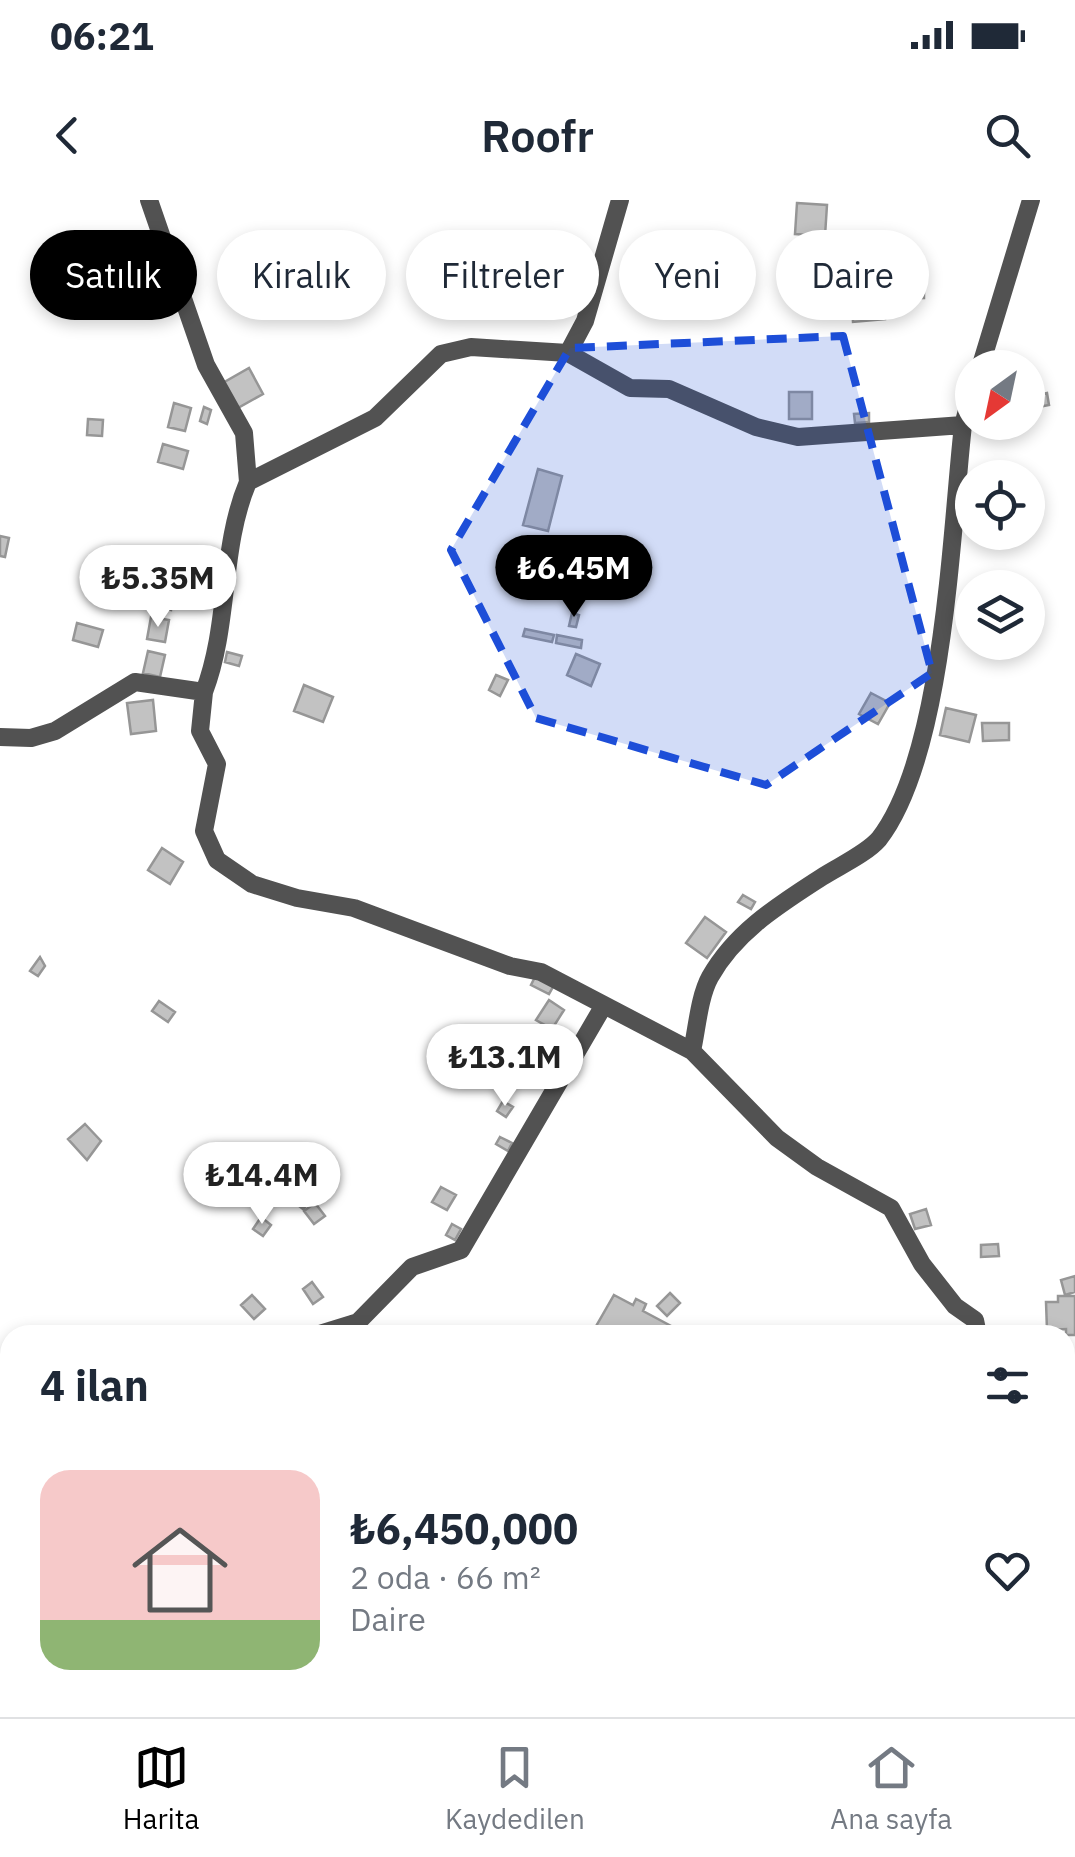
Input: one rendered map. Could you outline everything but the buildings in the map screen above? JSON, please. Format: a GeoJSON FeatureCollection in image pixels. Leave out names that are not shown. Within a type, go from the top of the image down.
{"type":"FeatureCollection","features":[{"type":"Feature","properties":{"kind":"street"},"geometry":{"type":"LineString","coordinates":[[149,200],[206,365],[244,433],[248,482],[234,515],[225,594],[204,692],[200,731],[217,764],[204,831],[218,860],[252,884],[297,898],[354,908],[510,966],[540,972],[692,1051],[778,1138],[817,1167],[891,1208],[922,1264],[955,1306],[975,1320],[976,1325]]}},
{"type":"Feature","properties":{"kind":"street"},"geometry":{"type":"LineString","coordinates":[[568,353],[585,321],[620,200]]}},
{"type":"Feature","properties":{"kind":"street"},"geometry":{"type":"LineString","coordinates":[[986,350],[1032,200]]}},
{"type":"Feature","properties":{"kind":"street"},"geometry":{"type":"LineString","coordinates":[[248,482],[375,418],[441,354],[471,347],[568,353],[630,388],[669,389],[756,427],[798,437],[955,426]]}},
{"type":"Feature","properties":{"kind":"street"},"geometry":{"type":"LineString","coordinates":[[692,1051],[708,980],[741,936],[768,912],[877,841],[899,802],[920,745],[934,686],[960,440]]}},
{"type":"Feature","properties":{"kind":"street"},"geometry":{"type":"LineString","coordinates":[[0,737],[31,738],[55,731],[135,682],[204,692]]}},
{"type":"Feature","properties":{"kind":"street"},"geometry":{"type":"LineString","coordinates":[[348,1325],[358,1322],[412,1267],[461,1250],[604,1005]]}},
{"type":"Feature","properties":{"kind":"highlighted area"},"geometry":{"type":"Polygon","coordinates":[[[843,336],[932,673],[766,785],[536,718],[451,550],[570,348],[843,336]]]}}]}
